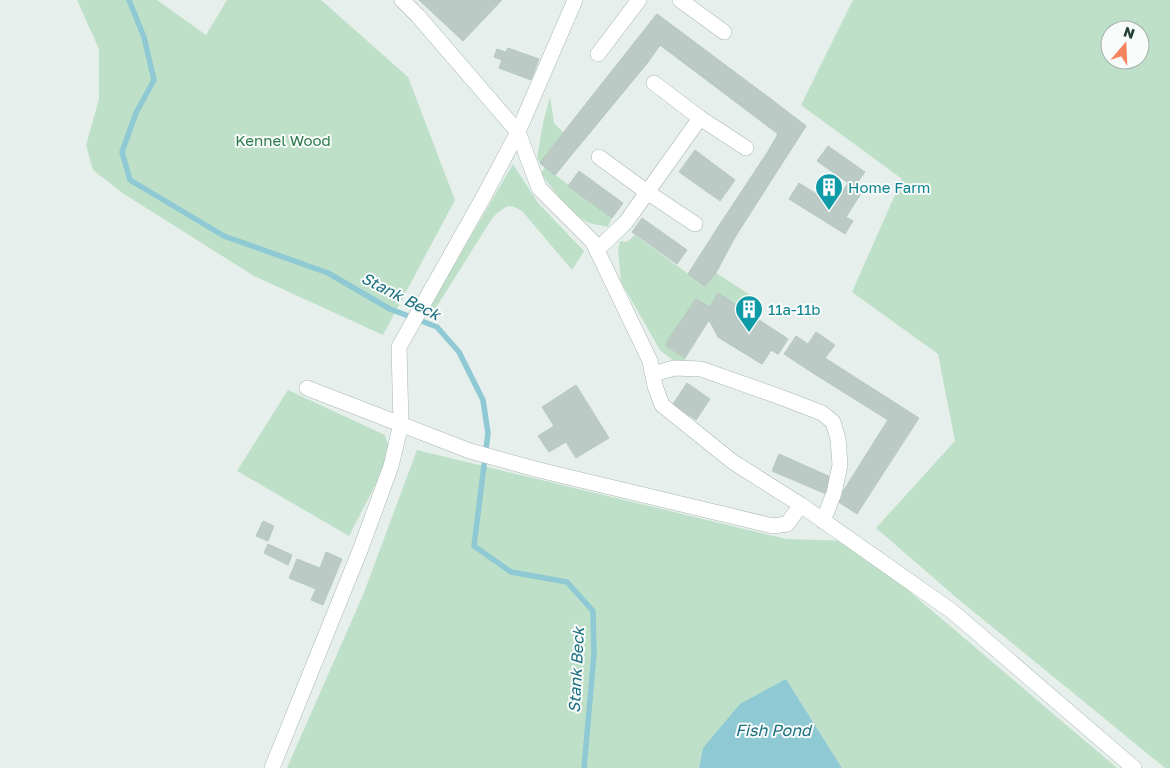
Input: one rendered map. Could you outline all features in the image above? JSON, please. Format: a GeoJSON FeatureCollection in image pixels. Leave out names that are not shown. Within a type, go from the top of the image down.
{"type":"FeatureCollection","features":[{"type":"Feature","properties":{"kind":"lane"},"geometry":{"type":"LineString","coordinates":[[402,0],[518,132],[539,188],[593,242],[650,361],[662,405],[733,462],[801,505],[953,612],[1134,768]]}},
{"type":"Feature","properties":{"kind":"lane"},"geometry":{"type":"LineString","coordinates":[[272,768],[361,548],[391,466],[401,424],[399,348],[518,132],[575,0]]}},
{"type":"Feature","properties":{"kind":"lane"},"geometry":{"type":"LineString","coordinates":[[598,54],[639,0]]}},
{"type":"Feature","properties":{"kind":"lane"},"geometry":{"type":"LineString","coordinates":[[680,0],[724,32]]}},
{"type":"Feature","properties":{"kind":"lane"},"geometry":{"type":"LineString","coordinates":[[654,83],[700,118],[746,148]]}},
{"type":"Feature","properties":{"kind":"lane"},"geometry":{"type":"LineString","coordinates":[[597,250],[626,222],[700,118]]}},
{"type":"Feature","properties":{"kind":"lane"},"geometry":{"type":"LineString","coordinates":[[599,157],[695,224]]}},
{"type":"Feature","properties":{"kind":"lane"},"geometry":{"type":"LineString","coordinates":[[652,374],[674,368],[701,369],[822,413],[833,422],[838,439],[840,465],[834,493],[823,521]]}},
{"type":"Feature","properties":{"kind":"lane"},"geometry":{"type":"LineString","coordinates":[[308,388],[470,452],[773,526],[787,524],[801,505]]}},
{"type":"Feature","properties":{"kind":"green space","name":"Kennel Wood"},"geometry":{"type":"Polygon","coordinates":[[[77,0],[157,0],[206,35],[227,0],[321,0],[408,77],[455,200],[383,335],[254,276],[124,194],[93,170],[86,145],[99,99],[99,49],[77,0]]]}},
{"type":"Feature","properties":{"kind":"green space"},"geometry":{"type":"Polygon","coordinates":[[[853,0],[1170,0],[1170,768],[1165,768],[958,599],[876,528],[955,441],[938,354],[852,292],[902,179],[801,105],[853,0]]]}},
{"type":"Feature","properties":{"kind":"green space"},"geometry":{"type":"Polygon","coordinates":[[[550,97],[554,123],[564,133],[540,163],[537,158],[550,97]]]}},
{"type":"Feature","properties":{"kind":"green space"},"geometry":{"type":"Polygon","coordinates":[[[513,164],[538,203],[584,251],[572,270],[523,212],[511,206],[508,207],[493,217],[432,314],[428,310],[513,164]]]}},
{"type":"Feature","properties":{"kind":"green space"},"geometry":{"type":"Polygon","coordinates":[[[545,167],[612,218],[608,227],[589,223],[572,213],[541,174],[545,167]]]}},
{"type":"Feature","properties":{"kind":"green space"},"geometry":{"type":"Polygon","coordinates":[[[635,235],[705,286],[716,273],[752,296],[745,310],[718,294],[710,307],[696,300],[666,345],[685,358],[686,365],[675,362],[660,350],[621,282],[618,250],[620,241],[627,242],[635,235]]]}},
{"type":"Feature","properties":{"kind":"green space"},"geometry":{"type":"Polygon","coordinates":[[[288,390],[385,435],[391,455],[349,536],[237,471],[288,390]]]}},
{"type":"Feature","properties":{"kind":"green space"},"geometry":{"type":"Polygon","coordinates":[[[417,450],[786,539],[850,541],[1117,768],[842,768],[786,679],[703,748],[699,768],[287,768],[363,595],[417,450]]]}},
{"type":"Feature","properties":{"kind":"water","name":"Fish Pond"},"geometry":{"type":"Polygon","coordinates":[[[786,679],[842,768],[699,768],[703,748],[740,704],[786,679]]]}},
{"type":"Feature","properties":{"kind":"building"},"geometry":{"type":"Polygon","coordinates":[[[419,0],[502,0],[463,41],[419,0]]]}},
{"type":"Feature","properties":{"kind":"building"},"geometry":{"type":"Polygon","coordinates":[[[657,14],[806,126],[735,237],[716,273],[705,286],[688,274],[778,134],[660,45],[555,175],[540,163],[657,14]]]}},
{"type":"Feature","properties":{"kind":"building"},"geometry":{"type":"Polygon","coordinates":[[[657,14],[771,99],[759,116],[660,45],[648,62],[630,48],[657,14]]]}},
{"type":"Feature","properties":{"kind":"building"},"geometry":{"type":"Polygon","coordinates":[[[508,48],[539,59],[531,80],[499,68],[502,60],[494,57],[497,49],[506,52],[508,48]]]}},
{"type":"Feature","properties":{"kind":"building"},"geometry":{"type":"Polygon","coordinates":[[[630,48],[648,62],[583,141],[567,128],[630,48]]]}},
{"type":"Feature","properties":{"kind":"building"},"geometry":{"type":"Polygon","coordinates":[[[771,99],[806,126],[784,160],[769,150],[778,134],[759,116],[771,99]]]}},
{"type":"Feature","properties":{"kind":"building"},"geometry":{"type":"Polygon","coordinates":[[[564,133],[579,145],[555,175],[540,163],[564,133]]]}},
{"type":"Feature","properties":{"kind":"building"},"geometry":{"type":"Polygon","coordinates":[[[828,146],[865,172],[854,187],[817,161],[828,146]]]}},
{"type":"Feature","properties":{"kind":"building"},"geometry":{"type":"Polygon","coordinates":[[[695,150],[735,180],[720,201],[679,172],[695,150]]]}},
{"type":"Feature","properties":{"kind":"building"},"geometry":{"type":"Polygon","coordinates":[[[769,150],[784,160],[735,237],[718,227],[769,150]]]}},
{"type":"Feature","properties":{"kind":"building"},"geometry":{"type":"Polygon","coordinates":[[[579,171],[623,203],[612,218],[568,186],[579,171]]]}},
{"type":"Feature","properties":{"kind":"building","name":"Home Farm"},"geometry":{"type":"Polygon","coordinates":[[[799,183],[834,205],[848,183],[862,192],[846,217],[853,221],[845,234],[789,199],[799,183]]]}},
{"type":"Feature","properties":{"kind":"building"},"geometry":{"type":"Polygon","coordinates":[[[642,218],[687,250],[677,264],[632,232],[642,218]]]}},
{"type":"Feature","properties":{"kind":"building"},"geometry":{"type":"Polygon","coordinates":[[[718,227],[735,237],[705,286],[688,274],[718,227]]]}},
{"type":"Feature","properties":{"kind":"building","name":"11a-11b"},"geometry":{"type":"Polygon","coordinates":[[[718,293],[788,339],[778,354],[771,350],[762,364],[718,337],[709,320],[685,358],[666,346],[668,340],[696,299],[710,307],[718,293]]]}},
{"type":"Feature","properties":{"kind":"building","name":"11a-11b"},"geometry":{"type":"Polygon","coordinates":[[[718,293],[788,339],[778,354],[771,350],[762,364],[718,337],[721,328],[704,317],[718,293]]]}},
{"type":"Feature","properties":{"kind":"building"},"geometry":{"type":"Polygon","coordinates":[[[696,299],[713,311],[684,352],[668,340],[696,299]]]}},
{"type":"Feature","properties":{"kind":"building"},"geometry":{"type":"Polygon","coordinates":[[[816,332],[835,345],[816,375],[784,354],[796,336],[808,344],[816,332]]]}},
{"type":"Feature","properties":{"kind":"building"},"geometry":{"type":"Polygon","coordinates":[[[825,358],[919,418],[895,455],[874,442],[888,420],[816,375],[825,358]]]}},
{"type":"Feature","properties":{"kind":"building"},"geometry":{"type":"Polygon","coordinates":[[[687,383],[710,399],[696,420],[673,404],[687,383]]]}},
{"type":"Feature","properties":{"kind":"building"},"geometry":{"type":"Polygon","coordinates":[[[576,385],[609,438],[576,458],[566,442],[549,452],[538,436],[554,426],[542,407],[576,385]]]}},
{"type":"Feature","properties":{"kind":"building"},"geometry":{"type":"Polygon","coordinates":[[[874,442],[895,455],[857,514],[837,501],[874,442]]]}},
{"type":"Feature","properties":{"kind":"building"},"geometry":{"type":"Polygon","coordinates":[[[779,454],[833,478],[826,494],[772,471],[779,454]]]}},
{"type":"Feature","properties":{"kind":"building"},"geometry":{"type":"Polygon","coordinates":[[[263,521],[274,526],[268,541],[256,536],[263,521]]]}},
{"type":"Feature","properties":{"kind":"building"},"geometry":{"type":"Polygon","coordinates":[[[268,544],[292,555],[288,565],[264,553],[268,544]]]}},
{"type":"Feature","properties":{"kind":"building"},"geometry":{"type":"Polygon","coordinates":[[[326,552],[342,559],[323,605],[311,600],[316,589],[289,578],[297,559],[320,568],[326,552]]]}},
{"type":"Feature","properties":{"kind":"waterway","name":"Stank Beck"},"geometry":{"type":"LineString","coordinates":[[129,0],[144,37],[154,80],[136,113],[122,152],[130,180],[224,236],[328,273],[390,309],[437,327],[459,352],[483,400],[488,433],[474,546],[511,572],[567,582],[593,611],[594,654],[584,768]]}},
{"type":"Feature","properties":{"kind":"place","name":"Home Farm"},"geometry":{"type":"Point","coordinates":[829,211]}},
{"type":"Feature","properties":{"kind":"place","name":"11a-11b"},"geometry":{"type":"Point","coordinates":[749,333]}}]}
